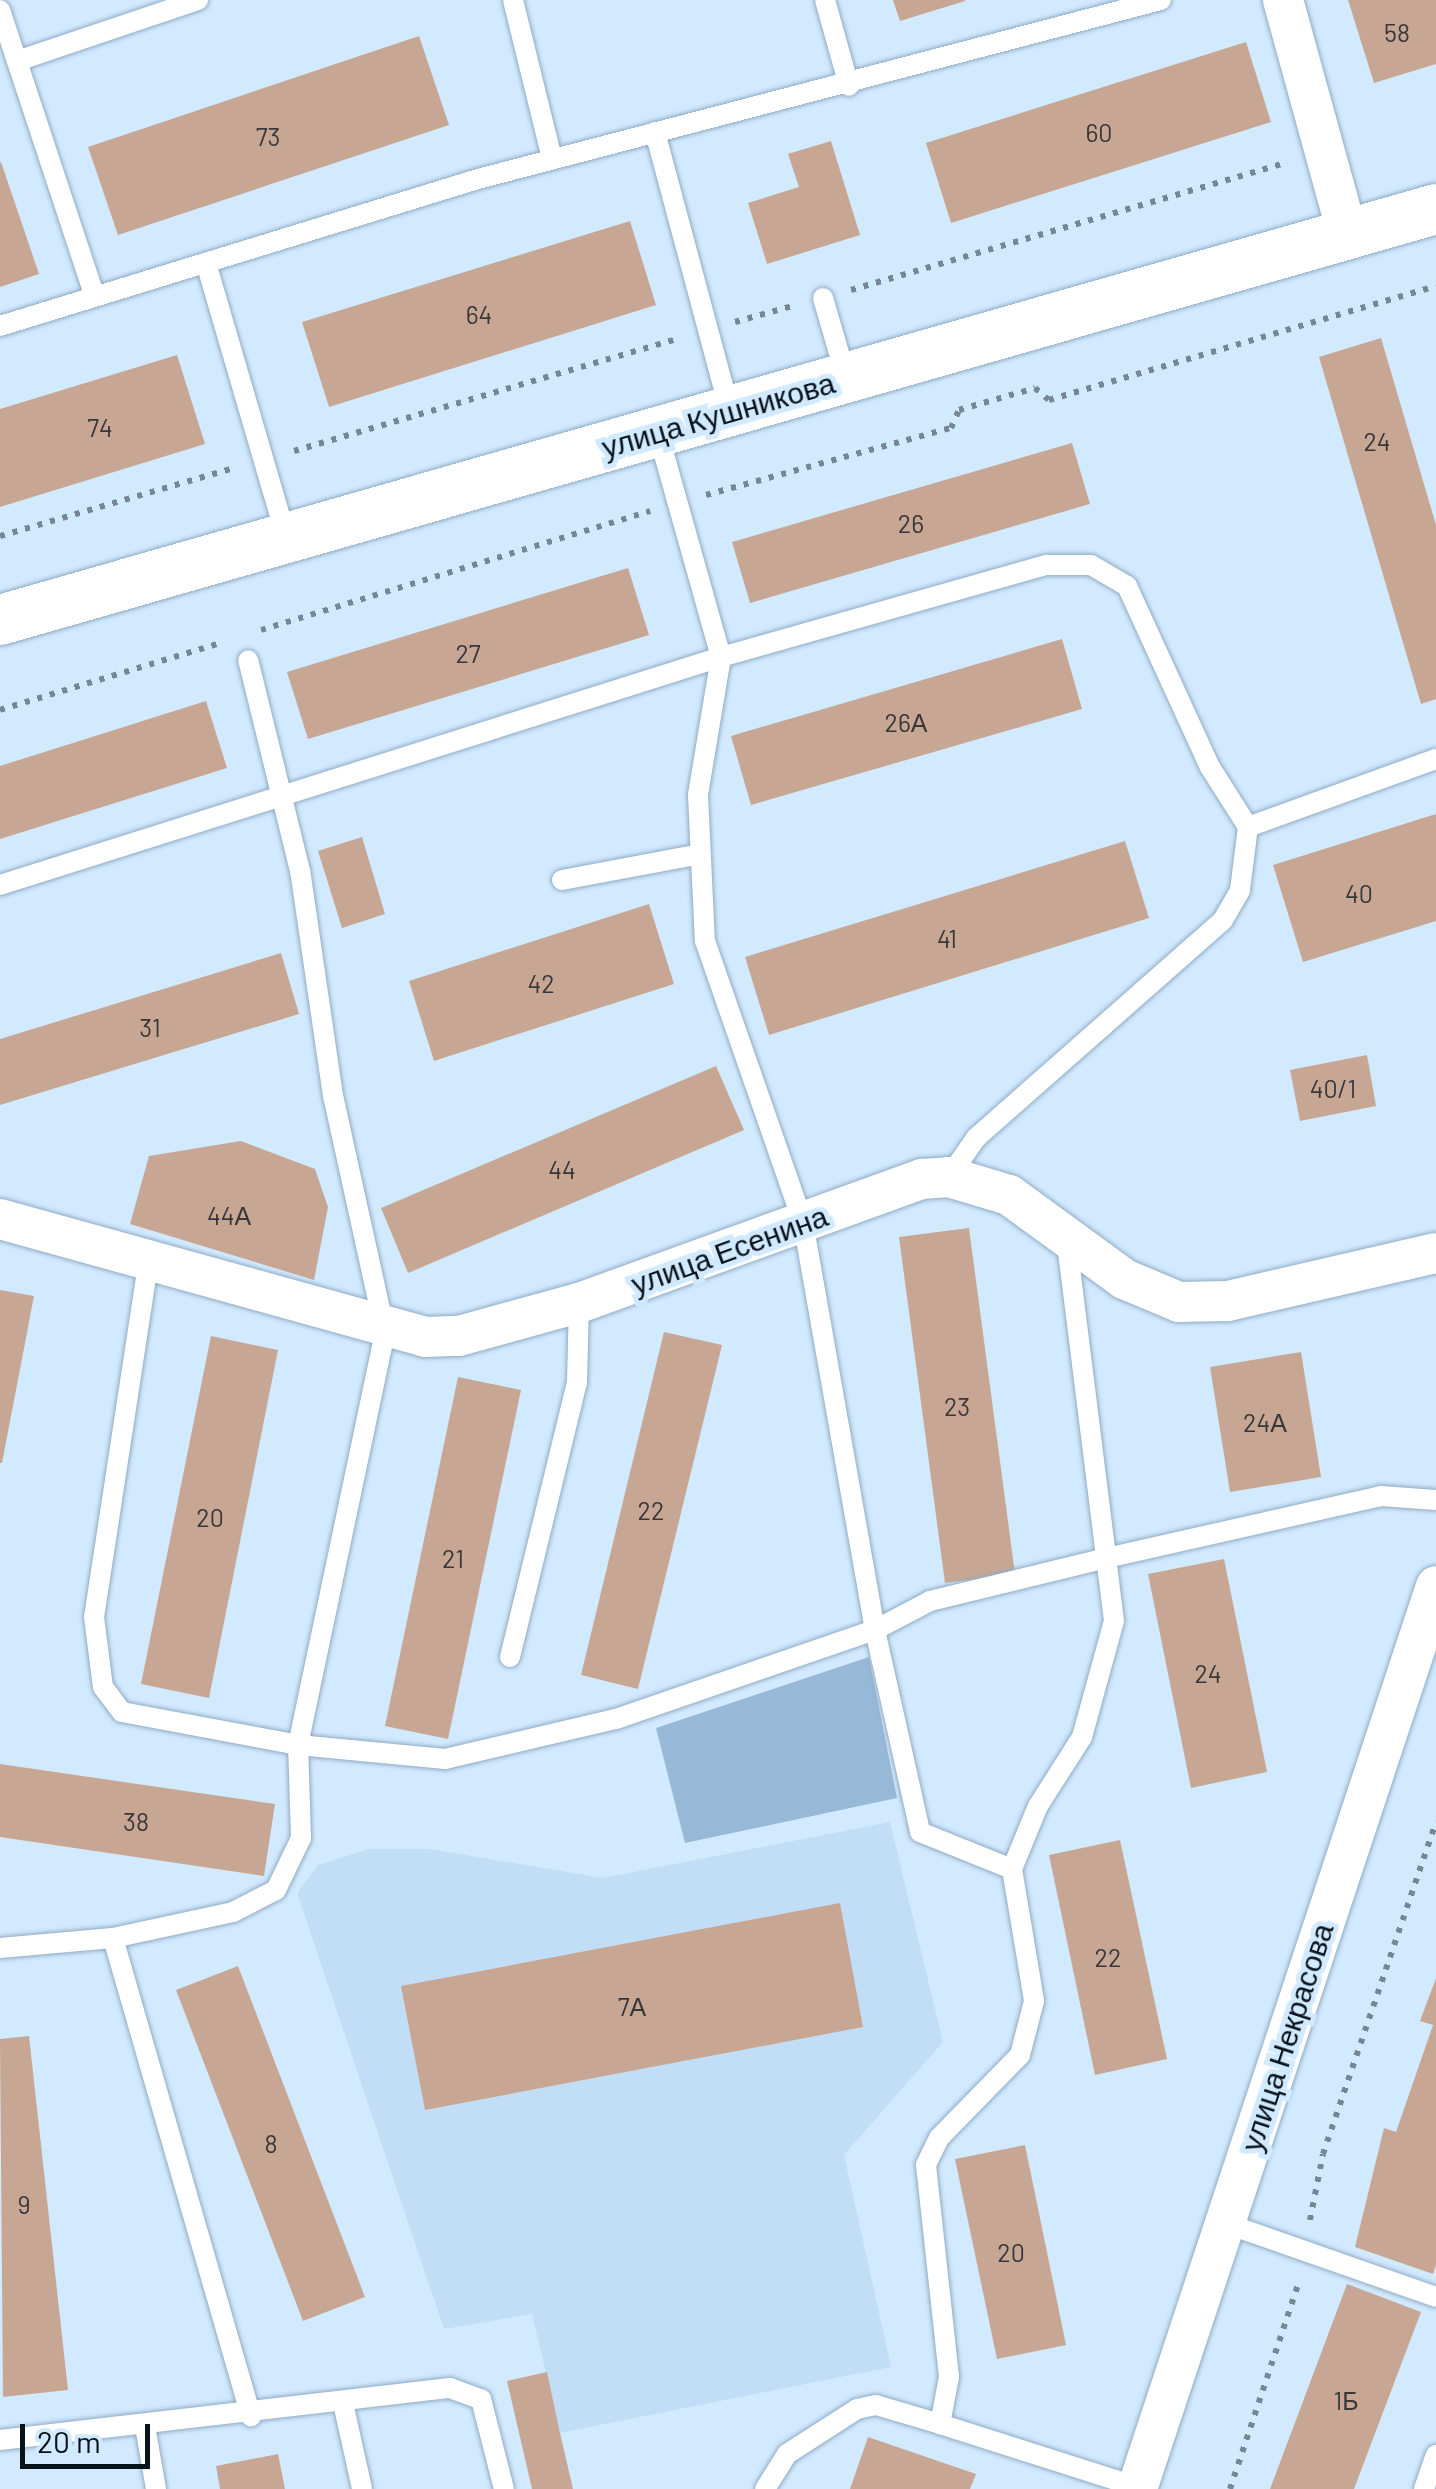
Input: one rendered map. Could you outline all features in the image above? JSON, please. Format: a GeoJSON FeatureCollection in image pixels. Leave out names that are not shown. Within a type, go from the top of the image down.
{"type":"FeatureCollection","features":[{"type":"Feature","properties":{"kind":"street"},"geometry":{"type":"LineString","coordinates":[[1284,0],[1347,234]]}},
{"type":"Feature","properties":{"kind":"street","name":"улица Кушникова"},"geometry":{"type":"LineString","coordinates":[[0,620],[1436,208]]}},
{"type":"Feature","properties":{"kind":"street","name":"улица Есенина"},"geometry":{"type":"LineString","coordinates":[[0,1219],[150,1258],[385,1332],[459,1336],[579,1302],[922,1179],[949,1177],[1009,1195],[1124,1278],[1179,1302],[1228,1301],[1436,1254]]}},
{"type":"Feature","properties":{"kind":"street","name":"улица Некрасова"},"geometry":{"type":"LineString","coordinates":[[1138,2488],[1436,1586]]}},
{"type":"Feature","properties":{"kind":"lane"},"geometry":{"type":"LineString","coordinates":[[17,61],[198,0]]}},
{"type":"Feature","properties":{"kind":"lane"},"geometry":{"type":"LineString","coordinates":[[513,0],[552,160]]}},
{"type":"Feature","properties":{"kind":"lane"},"geometry":{"type":"LineString","coordinates":[[825,0],[849,86]]}},
{"type":"Feature","properties":{"kind":"lane"},"geometry":{"type":"LineString","coordinates":[[0,326],[552,160],[849,86],[1161,0]]}},
{"type":"Feature","properties":{"kind":"lane"},"geometry":{"type":"LineString","coordinates":[[0,10],[94,295]]}},
{"type":"Feature","properties":{"kind":"lane"},"geometry":{"type":"LineString","coordinates":[[655,132],[730,411]]}},
{"type":"Feature","properties":{"kind":"lane"},"geometry":{"type":"LineString","coordinates":[[206,263],[287,538]]}},
{"type":"Feature","properties":{"kind":"lane"},"geometry":{"type":"LineString","coordinates":[[823,298],[846,377]]}},
{"type":"Feature","properties":{"kind":"lane"},"geometry":{"type":"LineString","coordinates":[[658,432],[721,656],[695,854],[705,941],[804,1222],[875,1630],[920,1832],[1012,1869]]}},
{"type":"Feature","properties":{"kind":"lane"},"geometry":{"type":"LineString","coordinates":[[0,885],[721,656],[1048,564],[1092,566],[1127,586],[1210,767],[1248,826],[1240,890],[1223,920],[976,1138],[949,1177]]}},
{"type":"Feature","properties":{"kind":"lane"},"geometry":{"type":"LineString","coordinates":[[0,1948],[113,1938],[233,1912],[276,1890],[302,1838],[298,1745],[385,1332],[281,794],[248,660]]}},
{"type":"Feature","properties":{"kind":"lane"},"geometry":{"type":"LineString","coordinates":[[1248,826],[1436,759]]}},
{"type":"Feature","properties":{"kind":"lane"},"geometry":{"type":"LineString","coordinates":[[562,880],[695,854]]}},
{"type":"Feature","properties":{"kind":"lane"},"geometry":{"type":"LineString","coordinates":[[940,2424],[949,2377],[926,2165],[939,2138],[1020,2056],[1030,2025],[1012,1869],[1100,1688],[1114,1622],[1111,1557],[1066,1235]]}},
{"type":"Feature","properties":{"kind":"lane"},"geometry":{"type":"LineString","coordinates":[[150,1258],[94,1617],[103,1686],[122,1712],[298,1745],[406,1759],[501,1750],[875,1630],[930,1601],[1381,1496],[1436,1500]]}},
{"type":"Feature","properties":{"kind":"lane"},"geometry":{"type":"LineString","coordinates":[[510,1657],[577,1383],[579,1302]]}},
{"type":"Feature","properties":{"kind":"lane"},"geometry":{"type":"LineString","coordinates":[[113,1938],[250,2417]]}},
{"type":"Feature","properties":{"kind":"lane"},"geometry":{"type":"LineString","coordinates":[[1225,2223],[1436,2297]]}},
{"type":"Feature","properties":{"kind":"lane"},"geometry":{"type":"LineString","coordinates":[[0,2440],[469,2392],[487,2413],[504,2489]]}},
{"type":"Feature","properties":{"kind":"lane"},"geometry":{"type":"LineString","coordinates":[[344,2404],[362,2489]]}},
{"type":"Feature","properties":{"kind":"lane"},"geometry":{"type":"LineString","coordinates":[[765,2489],[788,2454],[856,2409],[876,2405],[1138,2488]]}},
{"type":"Feature","properties":{"kind":"lane"},"geometry":{"type":"LineString","coordinates":[[144,2426],[156,2489]]}},
{"type":"Feature","properties":{"kind":"lane"},"geometry":{"type":"LineString","coordinates":[[1424,2489],[1436,2455]]}},
{"type":"Feature","properties":{"kind":"path"},"geometry":{"type":"LineString","coordinates":[[0,536],[708,329],[1172,202],[1324,150]]}},
{"type":"Feature","properties":{"kind":"path"},"geometry":{"type":"LineString","coordinates":[[245,635],[678,503],[950,428],[959,410],[1035,388],[1050,400],[1436,286]]}},
{"type":"Feature","properties":{"kind":"path"},"geometry":{"type":"LineString","coordinates":[[0,710],[226,641]]}},
{"type":"Feature","properties":{"kind":"path"},"geometry":{"type":"LineString","coordinates":[[1230,2489],[1296,2309],[1323,2154],[1436,1822]]}},
{"type":"Feature","properties":{"kind":"shaded area"},"geometry":{"type":"Polygon","coordinates":[[[869,1657],[897,1798],[685,1843],[656,1728],[869,1657]]]}},
{"type":"Feature","properties":{"kind":"shaded area"},"geometry":{"type":"Polygon","coordinates":[[[890,1822],[943,2042],[844,2155],[891,2367],[560,2433],[532,2314],[444,2329],[297,1893],[318,1865],[369,1849],[430,1849],[603,1878],[890,1822]]]}},
{"type":"Feature","properties":{"kind":"building"},"geometry":{"type":"Polygon","coordinates":[[[893,0],[965,0],[965,1],[900,21],[893,0]]]}},
{"type":"Feature","properties":{"kind":"building"},"geometry":{"type":"Polygon","coordinates":[[[1348,0],[1436,0],[1436,64],[1374,83],[1348,0]]]}},
{"type":"Feature","properties":{"kind":"building"},"geometry":{"type":"Polygon","coordinates":[[[419,36],[449,125],[118,235],[88,147],[419,36]]]}},
{"type":"Feature","properties":{"kind":"building"},"geometry":{"type":"Polygon","coordinates":[[[1246,42],[1271,122],[951,223],[926,143],[1246,42]]]}},
{"type":"Feature","properties":{"kind":"building"},"geometry":{"type":"Polygon","coordinates":[[[831,141],[860,235],[767,264],[748,203],[799,187],[788,154],[831,141]]]}},
{"type":"Feature","properties":{"kind":"building"},"geometry":{"type":"Polygon","coordinates":[[[0,163],[39,274],[0,287],[0,163]]]}},
{"type":"Feature","properties":{"kind":"building"},"geometry":{"type":"Polygon","coordinates":[[[630,221],[656,305],[329,407],[302,322],[630,221]]]}},
{"type":"Feature","properties":{"kind":"building"},"geometry":{"type":"Polygon","coordinates":[[[1381,338],[1436,525],[1436,699],[1421,704],[1319,357],[1381,338]]]}},
{"type":"Feature","properties":{"kind":"building"},"geometry":{"type":"Polygon","coordinates":[[[177,355],[205,444],[0,507],[0,409],[177,355]]]}},
{"type":"Feature","properties":{"kind":"building"},"geometry":{"type":"Polygon","coordinates":[[[1072,443],[1090,504],[750,603],[732,542],[1072,443]]]}},
{"type":"Feature","properties":{"kind":"building"},"geometry":{"type":"Polygon","coordinates":[[[628,568],[649,635],[308,739],[287,672],[628,568]]]}},
{"type":"Feature","properties":{"kind":"building"},"geometry":{"type":"Polygon","coordinates":[[[1062,639],[1082,709],[751,805],[731,736],[1062,639]]]}},
{"type":"Feature","properties":{"kind":"building"},"geometry":{"type":"Polygon","coordinates":[[[206,701],[227,768],[0,839],[0,766],[206,701]]]}},
{"type":"Feature","properties":{"kind":"building"},"geometry":{"type":"Polygon","coordinates":[[[1436,814],[1436,921],[1303,962],[1273,865],[1436,814]]]}},
{"type":"Feature","properties":{"kind":"building"},"geometry":{"type":"Polygon","coordinates":[[[362,837],[385,914],[342,928],[318,851],[362,837]]]}},
{"type":"Feature","properties":{"kind":"building"},"geometry":{"type":"Polygon","coordinates":[[[1125,841],[1149,918],[769,1035],[745,957],[1125,841]]]}},
{"type":"Feature","properties":{"kind":"building"},"geometry":{"type":"Polygon","coordinates":[[[649,904],[674,984],[434,1061],[409,981],[649,904]]]}},
{"type":"Feature","properties":{"kind":"building"},"geometry":{"type":"Polygon","coordinates":[[[281,953],[299,1014],[0,1105],[0,1039],[281,953]]]}},
{"type":"Feature","properties":{"kind":"building"},"geometry":{"type":"Polygon","coordinates":[[[1367,1055],[1376,1106],[1300,1121],[1290,1070],[1367,1055]]]}},
{"type":"Feature","properties":{"kind":"building"},"geometry":{"type":"Polygon","coordinates":[[[716,1066],[744,1130],[408,1273],[381,1208],[716,1066]]]}},
{"type":"Feature","properties":{"kind":"building"},"geometry":{"type":"Polygon","coordinates":[[[241,1141],[315,1169],[328,1207],[314,1280],[130,1224],[149,1156],[241,1141]]]}},
{"type":"Feature","properties":{"kind":"building"},"geometry":{"type":"Polygon","coordinates":[[[969,1228],[1015,1574],[945,1583],[899,1237],[969,1228]]]}},
{"type":"Feature","properties":{"kind":"building"},"geometry":{"type":"Polygon","coordinates":[[[0,1290],[34,1296],[2,1463],[0,1463],[0,1290]]]}},
{"type":"Feature","properties":{"kind":"building"},"geometry":{"type":"Polygon","coordinates":[[[664,1332],[722,1345],[638,1689],[581,1675],[664,1332]]]}},
{"type":"Feature","properties":{"kind":"building"},"geometry":{"type":"Polygon","coordinates":[[[211,1336],[278,1350],[209,1698],[141,1684],[211,1336]]]}},
{"type":"Feature","properties":{"kind":"building"},"geometry":{"type":"Polygon","coordinates":[[[1301,1352],[1321,1477],[1230,1492],[1210,1367],[1301,1352]]]}},
{"type":"Feature","properties":{"kind":"building"},"geometry":{"type":"Polygon","coordinates":[[[458,1377],[521,1390],[448,1739],[385,1726],[458,1377]]]}},
{"type":"Feature","properties":{"kind":"building"},"geometry":{"type":"Polygon","coordinates":[[[1224,1559],[1267,1772],[1191,1788],[1148,1574],[1224,1559]]]}},
{"type":"Feature","properties":{"kind":"building"},"geometry":{"type":"Polygon","coordinates":[[[0,1764],[275,1804],[264,1876],[0,1837],[0,1764]]]}},
{"type":"Feature","properties":{"kind":"building"},"geometry":{"type":"Polygon","coordinates":[[[1120,1840],[1167,2059],[1095,2075],[1049,1855],[1120,1840]]]}},
{"type":"Feature","properties":{"kind":"building"},"geometry":{"type":"Polygon","coordinates":[[[840,1903],[863,2027],[425,2110],[401,1986],[840,1903]]]}},
{"type":"Feature","properties":{"kind":"building"},"geometry":{"type":"Polygon","coordinates":[[[238,1966],[365,2297],[303,2321],[176,1990],[238,1966]]]}},
{"type":"Feature","properties":{"kind":"building"},"geometry":{"type":"Polygon","coordinates":[[[1436,1978],[1433,2274],[1355,2247],[1384,2128],[1396,2132],[1433,2025],[1420,2021],[1436,1978]]]}},
{"type":"Feature","properties":{"kind":"building"},"geometry":{"type":"Polygon","coordinates":[[[29,2036],[68,2390],[3,2397],[0,2039],[29,2036]]]}},
{"type":"Feature","properties":{"kind":"building"},"geometry":{"type":"Polygon","coordinates":[[[1025,2145],[1066,2345],[997,2359],[955,2159],[1025,2145]]]}},
{"type":"Feature","properties":{"kind":"building"},"geometry":{"type":"Polygon","coordinates":[[[1347,2284],[1421,2312],[1354,2489],[1270,2489],[1347,2284]]]}},
{"type":"Feature","properties":{"kind":"building"},"geometry":{"type":"Polygon","coordinates":[[[547,2372],[573,2489],[532,2489],[507,2381],[547,2372]]]}},
{"type":"Feature","properties":{"kind":"building"},"geometry":{"type":"Polygon","coordinates":[[[868,2437],[976,2474],[970,2489],[850,2489],[868,2437]]]}},
{"type":"Feature","properties":{"kind":"building"},"geometry":{"type":"Polygon","coordinates":[[[278,2454],[285,2489],[220,2489],[216,2466],[278,2454]]]}}]}
